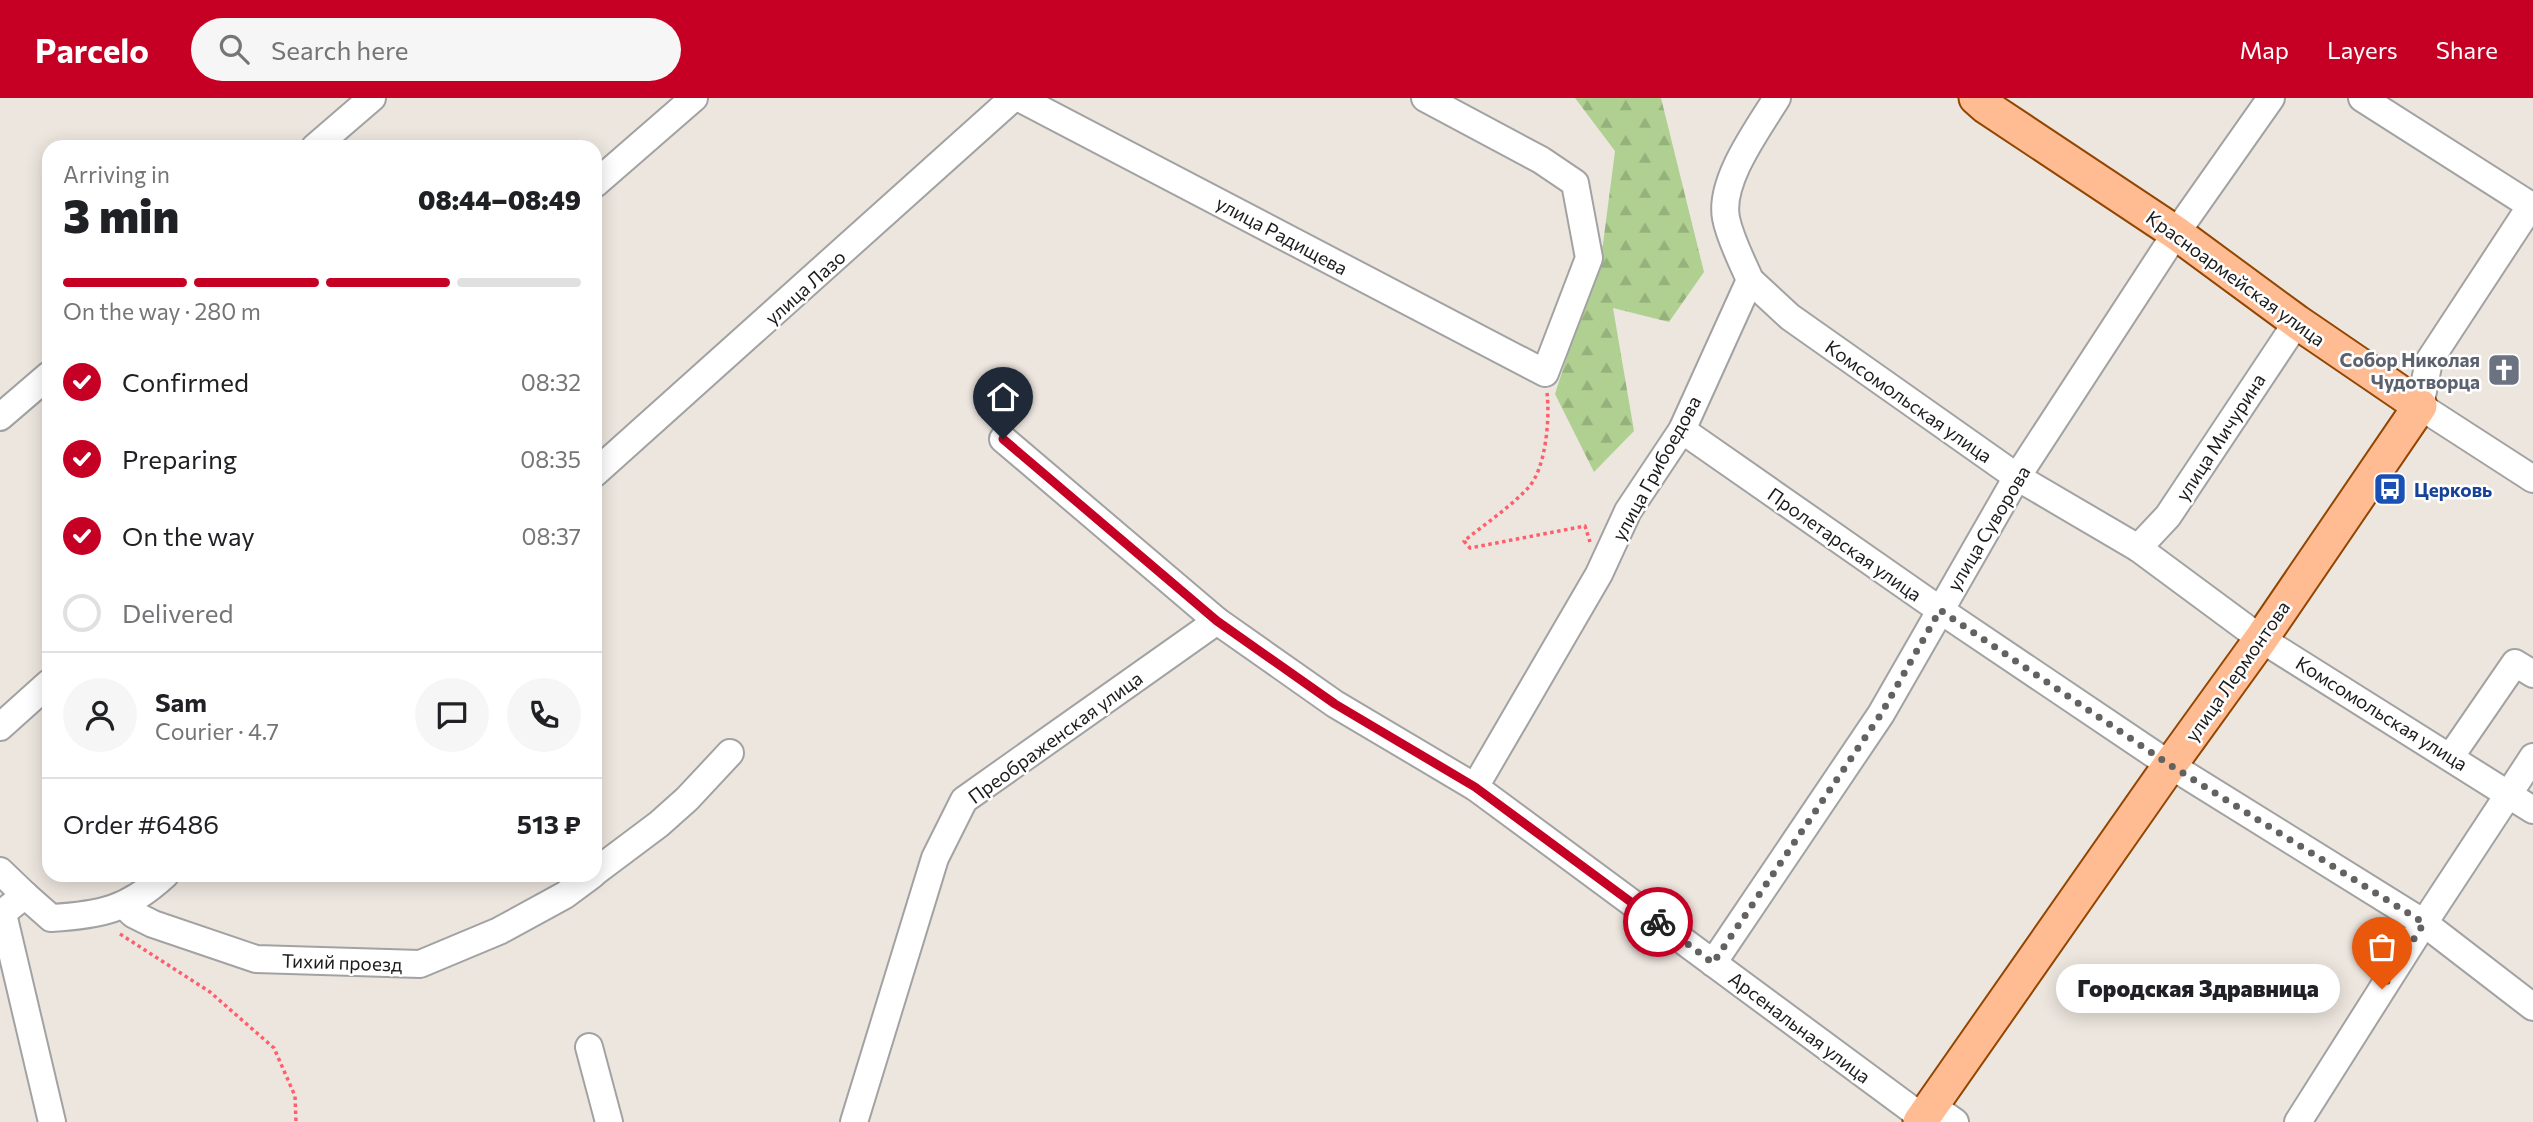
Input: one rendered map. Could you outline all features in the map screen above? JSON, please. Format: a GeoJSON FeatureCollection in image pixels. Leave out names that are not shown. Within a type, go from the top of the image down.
{"type":"FeatureCollection","features":[{"type":"Feature","properties":{"kind":"main road","name":"Красноармейская улица"},"geometry":{"type":"LineString","coordinates":[[1976,98],[2176,233],[2297,322],[2420,407]]}},
{"type":"Feature","properties":{"kind":"main road","name":"улица Лермонтова"},"geometry":{"type":"LineString","coordinates":[[1932,1117],[2170,765],[2261,639],[2420,407]]}},
{"type":"Feature","properties":{"kind":"street"},"geometry":{"type":"LineString","coordinates":[[323,140],[372,98]]}},
{"type":"Feature","properties":{"kind":"street"},"geometry":{"type":"LineString","coordinates":[[602,178],[694,98]]}},
{"type":"Feature","properties":{"kind":"street","name":"улица Лазо"},"geometry":{"type":"LineString","coordinates":[[602,467],[1013,98]]}},
{"type":"Feature","properties":{"kind":"street","name":"улица Радищева"},"geometry":{"type":"LineString","coordinates":[[1018,98],[1545,373],[1589,258],[1575,183],[1541,160],[1425,98]]}},
{"type":"Feature","properties":{"kind":"street"},"geometry":{"type":"LineString","coordinates":[[1750,281],[1726,217],[1728,190],[1747,147],[1777,98]]}},
{"type":"Feature","properties":{"kind":"street","name":"улица Суворова"},"geometry":{"type":"LineString","coordinates":[[1713,963],[1881,714],[2017,477],[2176,233],[2271,98]]}},
{"type":"Feature","properties":{"kind":"street"},"geometry":{"type":"LineString","coordinates":[[2361,98],[2531,207]]}},
{"type":"Feature","properties":{"kind":"street","name":"улица Лермонтова"},"geometry":{"type":"LineString","coordinates":[[2420,407],[2429,361],[2531,207]]}},
{"type":"Feature","properties":{"kind":"street","name":"улица Грибоедова"},"geometry":{"type":"LineString","coordinates":[[1475,787],[1599,574],[1628,511],[1682,430],[1750,281]]}},
{"type":"Feature","properties":{"kind":"street","name":"Комсомольская улица"},"geometry":{"type":"LineString","coordinates":[[1750,281],[1790,317],[2017,477],[2138,548],[2261,639],[2510,793],[2533,810]]}},
{"type":"Feature","properties":{"kind":"street","name":"улица Мичурина"},"geometry":{"type":"LineString","coordinates":[[2138,548],[2168,516],[2297,322]]}},
{"type":"Feature","properties":{"kind":"street"},"geometry":{"type":"LineString","coordinates":[[0,417],[42,382]]}},
{"type":"Feature","properties":{"kind":"street","name":"Красноармейская улица"},"geometry":{"type":"LineString","coordinates":[[2420,407],[2533,479]]}},
{"type":"Feature","properties":{"kind":"street","name":"Пролетарская улица"},"geometry":{"type":"LineString","coordinates":[[1682,430],[1940,610],[2170,765],[2424,923],[2533,1007]]}},
{"type":"Feature","properties":{"kind":"street","name":"Арсенальная улица"},"geometry":{"type":"LineString","coordinates":[[1003,439],[1217,621],[1335,704],[1475,787],[1713,963],[1932,1117]]}},
{"type":"Feature","properties":{"kind":"street","name":"Преображенская улица"},"geometry":{"type":"LineString","coordinates":[[854,1122],[935,858],[964,800],[1217,621]]}},
{"type":"Feature","properties":{"kind":"street"},"geometry":{"type":"LineString","coordinates":[[2451,756],[2515,663],[2533,674]]}},
{"type":"Feature","properties":{"kind":"street"},"geometry":{"type":"LineString","coordinates":[[0,727],[42,689]]}},
{"type":"Feature","properties":{"kind":"street","name":"Тихий проезд"},"geometry":{"type":"LineString","coordinates":[[602,867],[659,824],[687,799],[730,753]]}},
{"type":"Feature","properties":{"kind":"street"},"geometry":{"type":"LineString","coordinates":[[2298,1122],[2533,757]]}},
{"type":"Feature","properties":{"kind":"street"},"geometry":{"type":"LineString","coordinates":[[0,872],[51,918],[94,915],[124,905],[156,882]]}},
{"type":"Feature","properties":{"kind":"street","name":"Тихий проезд"},"geometry":{"type":"LineString","coordinates":[[124,905],[133,914],[153,924],[256,959],[419,964],[499,931],[565,895],[582,882]]}},
{"type":"Feature","properties":{"kind":"street"},"geometry":{"type":"LineString","coordinates":[[25,895],[1,915],[52,1122]]}},
{"type":"Feature","properties":{"kind":"street"},"geometry":{"type":"LineString","coordinates":[[589,1047],[609,1122]]}},
{"type":"Feature","properties":{"kind":"path"},"geometry":{"type":"LineString","coordinates":[[1549,412],[1541,464],[1530,486],[1464,541],[1470,548],[1585,526]]}},
{"type":"Feature","properties":{"kind":"path"},"geometry":{"type":"LineString","coordinates":[[124,905],[116,931],[211,992],[274,1048],[295,1096],[296,1122]]}},
{"type":"Feature","properties":{"kind":"green space"},"geometry":{"type":"Polygon","coordinates":[[[1575,98],[1661,98],[1704,272],[1669,322],[1613,308],[1634,431],[1594,472],[1555,394],[1603,244],[1615,151],[1575,98]]]}},
{"type":"Feature","properties":{"kind":"way so far"},"geometry":{"type":"LineString","coordinates":[[1658,922],[1713,963],[1881,714],[1940,610],[2170,765],[2424,923],[2382,989]]}},
{"type":"Feature","properties":{"kind":"place","name":"Собор Николая Чудотворца"},"geometry":{"type":"Point","coordinates":[2504,370]}},
{"type":"Feature","properties":{"kind":"place","name":"Церковь"},"geometry":{"type":"Point","coordinates":[2390,489]}},
{"type":"Feature","properties":{"kind":"place","name":"Городская Здравница"},"geometry":{"type":"Point","coordinates":[2382,989]}},
{"type":"Feature","properties":{"kind":"route"},"geometry":{"type":"LineString","coordinates":[[1003,439],[1217,621],[1335,704],[1475,787],[1658,922]]}}]}
